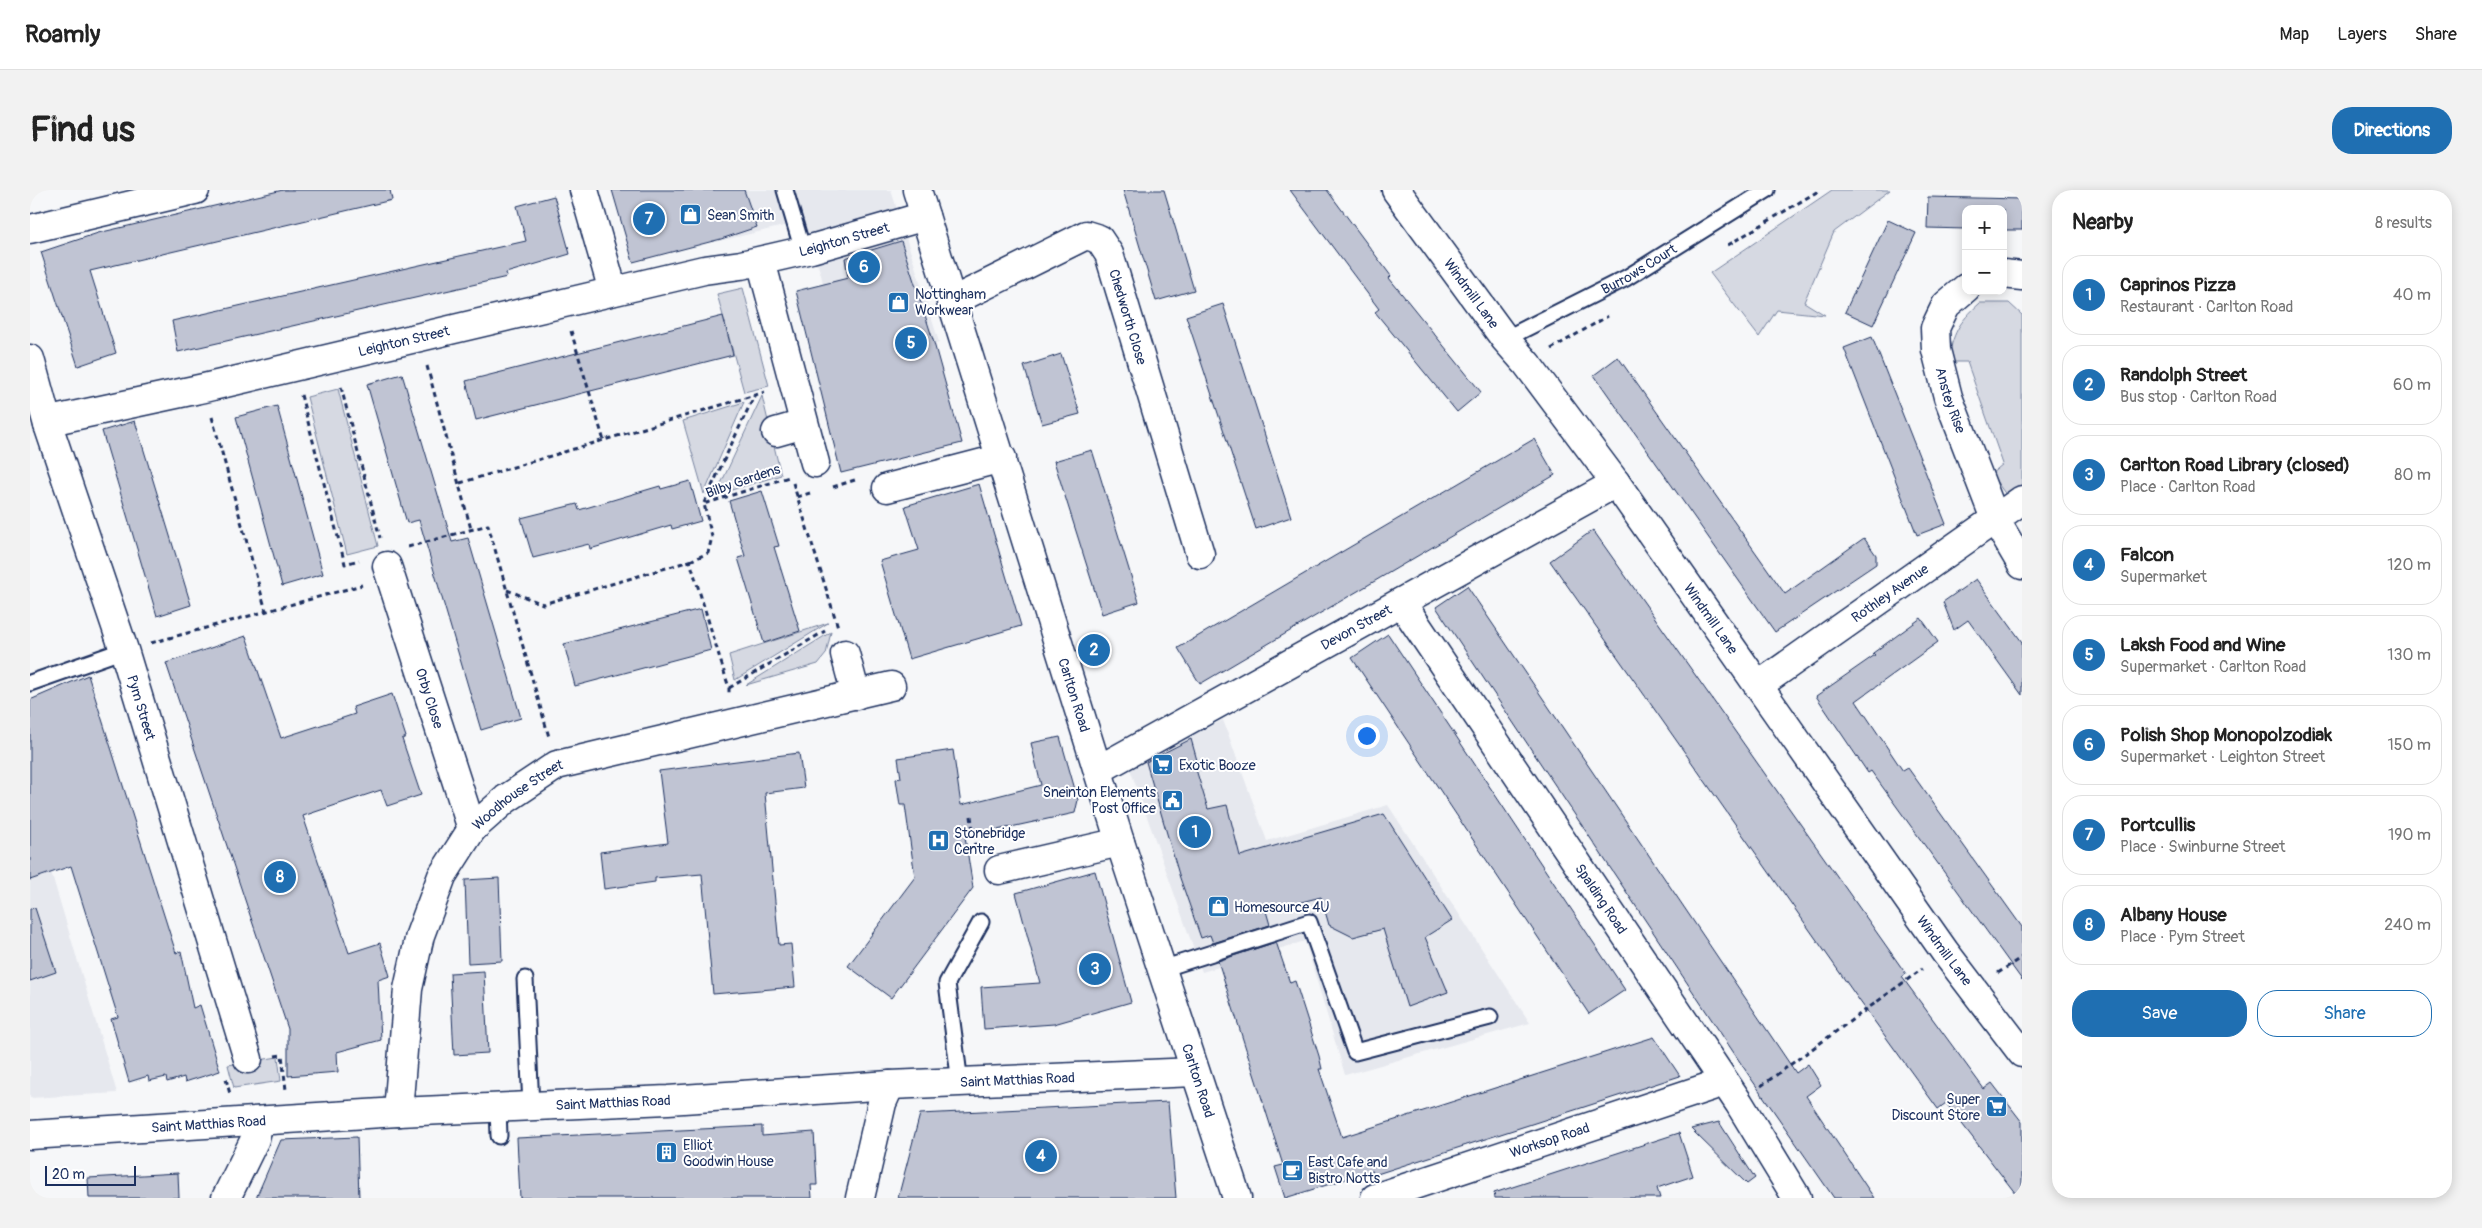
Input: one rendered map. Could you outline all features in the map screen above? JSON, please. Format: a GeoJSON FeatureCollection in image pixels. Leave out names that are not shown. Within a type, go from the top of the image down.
{"type":"FeatureCollection","features":[{"type":"Feature","properties":{"kind":"street"},"geometry":{"type":"LineString","coordinates":[[30,229],[195,190]]}},
{"type":"Feature","properties":{"kind":"street"},"geometry":{"type":"LineString","coordinates":[[584,190],[613,291]]}},
{"type":"Feature","properties":{"kind":"street","name":"Carlton Road"},"geometry":{"type":"LineString","coordinates":[[917,190],[1120,842],[1237,1198]]}},
{"type":"Feature","properties":{"kind":"street","name":"Windmill Lane"},"geometry":{"type":"LineString","coordinates":[[1396,190],[1505,339],[1527,364],[1616,483],[1945,952],[2022,1052]]}},
{"type":"Feature","properties":{"kind":"street","name":"Leighton Street"},"geometry":{"type":"LineString","coordinates":[[48,425],[59,419],[293,367],[704,270],[761,261],[803,251],[925,216]]}},
{"type":"Feature","properties":{"kind":"street","name":"Chedworth Close"},"geometry":{"type":"LineString","coordinates":[[951,302],[1086,235],[1099,240],[1109,254],[1200,554]]}},
{"type":"Feature","properties":{"kind":"street"},"geometry":{"type":"LineString","coordinates":[[761,261],[815,463]]}},
{"type":"Feature","properties":{"kind":"street"},"geometry":{"type":"LineString","coordinates":[[2007,274],[2022,276]]}},
{"type":"Feature","properties":{"kind":"street","name":"Anstey Rise"},"geometry":{"type":"LineString","coordinates":[[1962,291],[1946,305],[1935,328],[1936,350],[1948,397],[1995,518],[2022,565]]}},
{"type":"Feature","properties":{"kind":"street","name":"Pym Street"},"geometry":{"type":"LineString","coordinates":[[30,359],[48,425],[124,650],[248,1059]]}},
{"type":"Feature","properties":{"kind":"street"},"geometry":{"type":"LineString","coordinates":[[776,432],[804,424]]}},
{"type":"Feature","properties":{"kind":"street"},"geometry":{"type":"LineString","coordinates":[[887,488],[1002,458]]}},
{"type":"Feature","properties":{"kind":"street","name":"Devon Street"},"geometry":{"type":"LineString","coordinates":[[1098,770],[1616,483]]}},
{"type":"Feature","properties":{"kind":"street","name":"Rothley Avenue"},"geometry":{"type":"LineString","coordinates":[[1759,685],[2022,500]]}},
{"type":"Feature","properties":{"kind":"street","name":"Orby Close"},"geometry":{"type":"LineString","coordinates":[[378,562],[472,829]]}},
{"type":"Feature","properties":{"kind":"street","name":"Spalding Road"},"geometry":{"type":"LineString","coordinates":[[1401,602],[1739,1103],[1797,1198]]}},
{"type":"Feature","properties":{"kind":"street"},"geometry":{"type":"LineString","coordinates":[[845,654],[856,695]]}},
{"type":"Feature","properties":{"kind":"street","name":"Woodhouse Street"},"geometry":{"type":"LineString","coordinates":[[398,1112],[408,989],[420,935],[442,876],[472,829],[506,799],[557,765],[891,686]]}},
{"type":"Feature","properties":{"kind":"street"},"geometry":{"type":"LineString","coordinates":[[988,866],[1120,842]]}},
{"type":"Feature","properties":{"kind":"street","name":"Saint Matthias Road"},"geometry":{"type":"LineString","coordinates":[[30,1135],[398,1112],[890,1085],[1196,1072]]}},
{"type":"Feature","properties":{"kind":"street","name":"Worksop Road"},"geometry":{"type":"LineString","coordinates":[[1375,1198],[1724,1082]]}},
{"type":"Feature","properties":{"kind":"street"},"geometry":{"type":"LineString","coordinates":[[860,1198],[882,1103],[890,1085]]}},
{"type":"Feature","properties":{"kind":"street"},"geometry":{"type":"LineString","coordinates":[[226,1198],[255,1138],[259,1121]]}},
{"type":"Feature","properties":{"kind":"lane"},"geometry":{"type":"LineString","coordinates":[[785,190],[803,251]]}},
{"type":"Feature","properties":{"kind":"lane","name":"Burrows Court"},"geometry":{"type":"LineString","coordinates":[[1505,339],[1626,278],[1767,190]]}},
{"type":"Feature","properties":{"kind":"lane"},"geometry":{"type":"LineString","coordinates":[[30,683],[124,650]]}},
{"type":"Feature","properties":{"kind":"lane"},"geometry":{"type":"LineString","coordinates":[[960,1083],[946,984],[982,922]]}},
{"type":"Feature","properties":{"kind":"lane"},"geometry":{"type":"LineString","coordinates":[[1162,969],[1309,922],[1356,1052],[1490,1017]]}},
{"type":"Feature","properties":{"kind":"lane"},"geometry":{"type":"LineString","coordinates":[[525,979],[531,1106]]}},
{"type":"Feature","properties":{"kind":"lane"},"geometry":{"type":"LineString","coordinates":[[498,1108],[498,1136]]}},
{"type":"Feature","properties":{"kind":"path"},"geometry":{"type":"LineString","coordinates":[[563,303],[604,441]]}},
{"type":"Feature","properties":{"kind":"path"},"geometry":{"type":"LineString","coordinates":[[419,337],[471,529]]}},
{"type":"Feature","properties":{"kind":"path"},"geometry":{"type":"LineString","coordinates":[[333,357],[378,562]]}},
{"type":"Feature","properties":{"kind":"path"},"geometry":{"type":"LineString","coordinates":[[293,367],[345,564],[359,560],[378,562],[471,529],[488,525],[557,765]]}},
{"type":"Feature","properties":{"kind":"path"},"geometry":{"type":"LineString","coordinates":[[460,483],[768,391]]}},
{"type":"Feature","properties":{"kind":"path"},"geometry":{"type":"LineString","coordinates":[[704,504],[755,395]]}},
{"type":"Feature","properties":{"kind":"path"},"geometry":{"type":"LineString","coordinates":[[210,412],[266,611]]}},
{"type":"Feature","properties":{"kind":"path"},"geometry":{"type":"LineString","coordinates":[[831,487],[883,472],[887,488]]}},
{"type":"Feature","properties":{"kind":"path","name":"Bilby Gardens"},"geometry":{"type":"LineString","coordinates":[[507,590],[543,604],[690,561],[708,553],[712,536],[704,504],[792,476],[845,654]]}},
{"type":"Feature","properties":{"kind":"path"},"geometry":{"type":"LineString","coordinates":[[797,497],[814,492]]}},
{"type":"Feature","properties":{"kind":"path"},"geometry":{"type":"LineString","coordinates":[[359,560],[378,562]]}},
{"type":"Feature","properties":{"kind":"path"},"geometry":{"type":"LineString","coordinates":[[690,561],[729,688],[729,702]]}},
{"type":"Feature","properties":{"kind":"path"},"geometry":{"type":"LineString","coordinates":[[124,650],[366,584]]}},
{"type":"Feature","properties":{"kind":"path"},"geometry":{"type":"LineString","coordinates":[[729,688],[837,624]]}},
{"type":"Feature","properties":{"kind":"path"},"geometry":{"type":"LineString","coordinates":[[971,816],[988,866]]}},
{"type":"Feature","properties":{"kind":"path"},"geometry":{"type":"LineString","coordinates":[[1756,1090],[1907,981]]}},
{"type":"Feature","properties":{"kind":"shaded area"},"geometry":{"type":"Polygon","coordinates":[[[699,190],[891,190],[939,342],[845,372],[820,271],[801,222],[715,242],[699,190]]]}},
{"type":"Feature","properties":{"kind":"shaded area"},"geometry":{"type":"Polygon","coordinates":[[[1832,190],[1890,190],[1834,232],[1804,302],[1825,315],[1777,310],[1759,337],[1710,273],[1832,190]]]}},
{"type":"Feature","properties":{"kind":"shaded area"},"geometry":{"type":"Polygon","coordinates":[[[743,288],[769,386],[744,392],[717,294],[743,288]]]}},
{"type":"Feature","properties":{"kind":"shaded area"},"geometry":{"type":"Polygon","coordinates":[[[1980,303],[2009,303],[2022,315],[2022,496],[2012,503],[1991,474],[2003,464],[1967,362],[1948,362],[1952,343],[1958,329],[1966,317],[1980,303]]]}},
{"type":"Feature","properties":{"kind":"shaded area"},"geometry":{"type":"Polygon","coordinates":[[[338,389],[378,546],[347,554],[307,397],[338,389]]]}},
{"type":"Feature","properties":{"kind":"shaded area"},"geometry":{"type":"Polygon","coordinates":[[[762,396],[781,475],[725,492],[718,490],[762,396]]]}},
{"type":"Feature","properties":{"kind":"shaded area"},"geometry":{"type":"Polygon","coordinates":[[[744,402],[704,494],[683,421],[744,402]]]}},
{"type":"Feature","properties":{"kind":"shaded area"},"geometry":{"type":"Polygon","coordinates":[[[828,623],[735,680],[729,655],[828,623]]]}},
{"type":"Feature","properties":{"kind":"shaded area"},"geometry":{"type":"Polygon","coordinates":[[[831,632],[826,654],[818,664],[746,685],[831,632]]]}},
{"type":"Feature","properties":{"kind":"shaded area"},"geometry":{"type":"Polygon","coordinates":[[[1223,720],[1267,841],[1388,805],[1530,1023],[1345,1075],[1305,941],[1202,972],[1129,766],[1223,720]]]}},
{"type":"Feature","properties":{"kind":"shaded area"},"geometry":{"type":"Polygon","coordinates":[[[30,801],[117,1093],[30,1098],[30,801]]]}},
{"type":"Feature","properties":{"kind":"shaded area"},"geometry":{"type":"Polygon","coordinates":[[[278,1057],[281,1081],[234,1088],[228,1065],[278,1057]]]}},
{"type":"Feature","properties":{"kind":"building"},"geometry":{"type":"Polygon","coordinates":[[[283,190],[390,190],[392,200],[90,271],[116,353],[78,366],[41,252],[98,233],[283,190]]]}},
{"type":"Feature","properties":{"kind":"building"},"geometry":{"type":"Polygon","coordinates":[[[612,190],[744,190],[757,227],[721,239],[633,262],[612,190]]]}},
{"type":"Feature","properties":{"kind":"building"},"geometry":{"type":"Polygon","coordinates":[[[1123,190],[1164,190],[1194,290],[1156,301],[1123,190]]]}},
{"type":"Feature","properties":{"kind":"building"},"geometry":{"type":"Polygon","coordinates":[[[1290,190],[1327,190],[1391,276],[1389,278],[1481,392],[1457,412],[1375,312],[1379,309],[1290,190]]]}},
{"type":"Feature","properties":{"kind":"building"},"geometry":{"type":"Polygon","coordinates":[[[554,196],[570,254],[506,273],[507,277],[178,352],[172,321],[526,241],[517,206],[554,196]]]}},
{"type":"Feature","properties":{"kind":"building"},"geometry":{"type":"Polygon","coordinates":[[[1928,197],[2022,199],[2022,230],[2007,230],[2007,205],[1962,205],[1962,229],[1927,228],[1928,197]]]}},
{"type":"Feature","properties":{"kind":"building"},"geometry":{"type":"Polygon","coordinates":[[[1888,220],[1916,233],[1873,325],[1845,312],[1888,220]]]}},
{"type":"Feature","properties":{"kind":"building"},"geometry":{"type":"Polygon","coordinates":[[[901,241],[934,343],[962,443],[841,473],[796,291],[848,278],[845,258],[901,241]]]}},
{"type":"Feature","properties":{"kind":"building"},"geometry":{"type":"Polygon","coordinates":[[[1223,304],[1291,517],[1256,529],[1186,316],[1223,304]]]}},
{"type":"Feature","properties":{"kind":"building"},"geometry":{"type":"Polygon","coordinates":[[[723,316],[733,355],[476,420],[466,381],[723,316]]]}},
{"type":"Feature","properties":{"kind":"building"},"geometry":{"type":"Polygon","coordinates":[[[1872,337],[1946,524],[1917,535],[1844,348],[1872,337]]]}},
{"type":"Feature","properties":{"kind":"building"},"geometry":{"type":"Polygon","coordinates":[[[1061,354],[1080,414],[1042,424],[1024,366],[1061,354]]]}},
{"type":"Feature","properties":{"kind":"building"},"geometry":{"type":"Polygon","coordinates":[[[1618,357],[1785,594],[1864,538],[1876,555],[1876,564],[1775,632],[1594,375],[1618,357]]]}},
{"type":"Feature","properties":{"kind":"building"},"geometry":{"type":"Polygon","coordinates":[[[402,374],[452,542],[468,538],[521,718],[481,730],[419,520],[407,523],[367,384],[402,374]]]}},
{"type":"Feature","properties":{"kind":"building"},"geometry":{"type":"Polygon","coordinates":[[[277,406],[323,574],[282,586],[236,417],[277,406]]]}},
{"type":"Feature","properties":{"kind":"building"},"geometry":{"type":"Polygon","coordinates":[[[135,421],[191,605],[157,616],[102,431],[135,421]]]}},
{"type":"Feature","properties":{"kind":"building"},"geometry":{"type":"Polygon","coordinates":[[[1534,439],[1555,475],[1200,684],[1178,648],[1534,439]]]}},
{"type":"Feature","properties":{"kind":"building"},"geometry":{"type":"Polygon","coordinates":[[[1092,450],[1139,602],[1102,614],[1054,461],[1092,450]]]}},
{"type":"Feature","properties":{"kind":"building"},"geometry":{"type":"Polygon","coordinates":[[[690,481],[701,521],[672,529],[671,525],[590,549],[589,544],[533,558],[521,518],[577,504],[579,510],[660,486],[661,489],[690,481]]]}},
{"type":"Feature","properties":{"kind":"building"},"geometry":{"type":"Polygon","coordinates":[[[979,484],[1021,626],[909,659],[880,561],[919,550],[905,506],[979,484]]]}},
{"type":"Feature","properties":{"kind":"building"},"geometry":{"type":"Polygon","coordinates":[[[762,491],[779,546],[774,547],[800,631],[764,643],[738,558],[745,556],[729,501],[762,491]]]}},
{"type":"Feature","properties":{"kind":"building"},"geometry":{"type":"Polygon","coordinates":[[[1593,530],[1906,974],[1902,977],[1984,1089],[1992,1083],[2022,1122],[2022,1198],[2019,1198],[1946,1103],[1938,1109],[1550,561],[1593,530]]]}},
{"type":"Feature","properties":{"kind":"building"},"geometry":{"type":"Polygon","coordinates":[[[1976,579],[2022,642],[2022,695],[1968,620],[1954,630],[1943,602],[1976,579]]]}},
{"type":"Feature","properties":{"kind":"building"},"geometry":{"type":"Polygon","coordinates":[[[1467,586],[1796,1073],[1808,1064],[1821,1085],[1806,1096],[1874,1198],[1834,1198],[1752,1080],[1436,607],[1467,586]]]}},
{"type":"Feature","properties":{"kind":"building"},"geometry":{"type":"Polygon","coordinates":[[[701,609],[711,650],[575,686],[564,644],[701,609]]]}},
{"type":"Feature","properties":{"kind":"building"},"geometry":{"type":"Polygon","coordinates":[[[1921,618],[1938,642],[1856,701],[1903,771],[1908,768],[2022,927],[2022,980],[1871,771],[1868,773],[1816,696],[1875,655],[1873,653],[1921,618]]]}},
{"type":"Feature","properties":{"kind":"building"},"geometry":{"type":"Polygon","coordinates":[[[1388,634],[1625,990],[1589,1014],[1352,658],[1388,634]]]}},
{"type":"Feature","properties":{"kind":"building"},"geometry":{"type":"Polygon","coordinates":[[[246,636],[281,738],[355,714],[353,707],[392,694],[406,737],[402,739],[421,795],[387,806],[381,790],[303,816],[349,953],[380,943],[390,976],[378,980],[381,1040],[337,1052],[338,1072],[288,1076],[288,1029],[166,663],[246,636]]]}},
{"type":"Feature","properties":{"kind":"building"},"geometry":{"type":"Polygon","coordinates":[[[88,675],[176,953],[181,951],[193,1008],[200,1005],[220,1071],[185,1082],[184,1077],[167,1082],[166,1077],[149,1081],[148,1076],[129,1082],[111,1019],[118,1017],[71,866],[30,880],[30,700],[88,675]]]}},
{"type":"Feature","properties":{"kind":"building","name":"Stonebridge Centre"},"geometry":{"type":"Polygon","coordinates":[[[1060,737],[1078,800],[1075,813],[965,837],[973,888],[891,998],[848,966],[915,877],[905,805],[900,805],[896,779],[901,778],[898,758],[953,750],[961,805],[1041,785],[1031,743],[1060,737]]]}},
{"type":"Feature","properties":{"kind":"building"},"geometry":{"type":"Polygon","coordinates":[[[1191,739],[1198,764],[1195,766],[1208,809],[1227,805],[1240,856],[1384,814],[1452,920],[1425,937],[1448,992],[1407,1007],[1383,929],[1353,937],[1329,925],[1321,897],[1266,911],[1270,925],[1213,943],[1210,935],[1201,938],[1180,878],[1146,762],[1191,739]]]}},
{"type":"Feature","properties":{"kind":"building"},"geometry":{"type":"Polygon","coordinates":[[[799,753],[804,788],[765,793],[779,945],[791,944],[795,987],[713,994],[702,874],[655,878],[655,882],[604,889],[600,852],[668,843],[659,771],[799,753]]]}},
{"type":"Feature","properties":{"kind":"building"},"geometry":{"type":"Polygon","coordinates":[[[1095,871],[1131,1002],[1054,1024],[984,1029],[981,987],[1040,983],[1016,893],[1095,871]]]}},
{"type":"Feature","properties":{"kind":"building"},"geometry":{"type":"Polygon","coordinates":[[[499,878],[502,961],[468,963],[465,880],[499,878]]]}},
{"type":"Feature","properties":{"kind":"building"},"geometry":{"type":"Polygon","coordinates":[[[35,908],[56,972],[30,981],[30,909],[35,908]]]}},
{"type":"Feature","properties":{"kind":"building"},"geometry":{"type":"Polygon","coordinates":[[[1276,942],[1290,983],[1295,981],[1319,1056],[1322,1069],[1319,1069],[1342,1137],[1654,1037],[1680,1076],[1374,1175],[1372,1171],[1285,1198],[1275,1167],[1283,1165],[1218,961],[1276,942]]]}},
{"type":"Feature","properties":{"kind":"building"},"geometry":{"type":"Polygon","coordinates":[[[484,971],[488,1053],[454,1055],[450,973],[484,971]]]}},
{"type":"Feature","properties":{"kind":"building"},"geometry":{"type":"Polygon","coordinates":[[[1168,1102],[1176,1198],[898,1198],[920,1114],[1168,1102]]]}},
{"type":"Feature","properties":{"kind":"building"},"geometry":{"type":"Polygon","coordinates":[[[1719,1122],[1755,1178],[1747,1184],[1691,1129],[1719,1122]]]}},
{"type":"Feature","properties":{"kind":"building","name":"Elliot Goodwin House"},"geometry":{"type":"Polygon","coordinates":[[[762,1126],[762,1136],[814,1132],[817,1185],[811,1185],[812,1198],[520,1198],[517,1138],[762,1126]]]}},
{"type":"Feature","properties":{"kind":"building"},"geometry":{"type":"Polygon","coordinates":[[[1679,1133],[1693,1176],[1657,1188],[1660,1198],[1495,1198],[1494,1193],[1679,1133]]]}},
{"type":"Feature","properties":{"kind":"building"},"geometry":{"type":"Polygon","coordinates":[[[357,1137],[359,1198],[256,1198],[281,1140],[357,1137]]]}},
{"type":"Feature","properties":{"kind":"building"},"geometry":{"type":"Polygon","coordinates":[[[178,1173],[179,1198],[89,1198],[88,1178],[178,1173]]]}},
{"type":"Feature","properties":{"kind":"place","name":"Sean Smith"},"geometry":{"type":"Point","coordinates":[691,215]}},
{"type":"Feature","properties":{"kind":"place","name":"Portcullis"},"geometry":{"type":"Point","coordinates":[649,219]}},
{"type":"Feature","properties":{"kind":"place","name":"Polish Shop Monopolzodiak"},"geometry":{"type":"Point","coordinates":[864,267]}},
{"type":"Feature","properties":{"kind":"place","name":"Nottingham Workwear"},"geometry":{"type":"Point","coordinates":[899,302]}},
{"type":"Feature","properties":{"kind":"place","name":"Laksh Food and Wine"},"geometry":{"type":"Point","coordinates":[911,343]}},
{"type":"Feature","properties":{"kind":"place","name":"Randolph Street"},"geometry":{"type":"Point","coordinates":[1094,650]}},
{"type":"Feature","properties":{"kind":"place","name":"Exotic Booze"},"geometry":{"type":"Point","coordinates":[1163,765]}},
{"type":"Feature","properties":{"kind":"place","name":"Sneinton Elements Post Office"},"geometry":{"type":"Point","coordinates":[1172,800]}},
{"type":"Feature","properties":{"kind":"place","name":"Caprinos Pizza"},"geometry":{"type":"Point","coordinates":[1195,832]}},
{"type":"Feature","properties":{"kind":"place","name":"Stonebridge Centre"},"geometry":{"type":"Point","coordinates":[938,841]}},
{"type":"Feature","properties":{"kind":"place","name":"Albany House"},"geometry":{"type":"Point","coordinates":[280,877]}},
{"type":"Feature","properties":{"kind":"place","name":"Homesource 4U"},"geometry":{"type":"Point","coordinates":[1218,907]}},
{"type":"Feature","properties":{"kind":"place","name":"Carlton Road Library (closed)"},"geometry":{"type":"Point","coordinates":[1095,969]}},
{"type":"Feature","properties":{"kind":"place","name":"Super Discount Store"},"geometry":{"type":"Point","coordinates":[1996,1107]}},
{"type":"Feature","properties":{"kind":"place","name":"Elliot Goodwin House"},"geometry":{"type":"Point","coordinates":[667,1153]}},
{"type":"Feature","properties":{"kind":"place","name":"Falcon"},"geometry":{"type":"Point","coordinates":[1041,1156]}},
{"type":"Feature","properties":{"kind":"place","name":"East Cafe and Bistro Notts"},"geometry":{"type":"Point","coordinates":[1292,1170]}}]}
